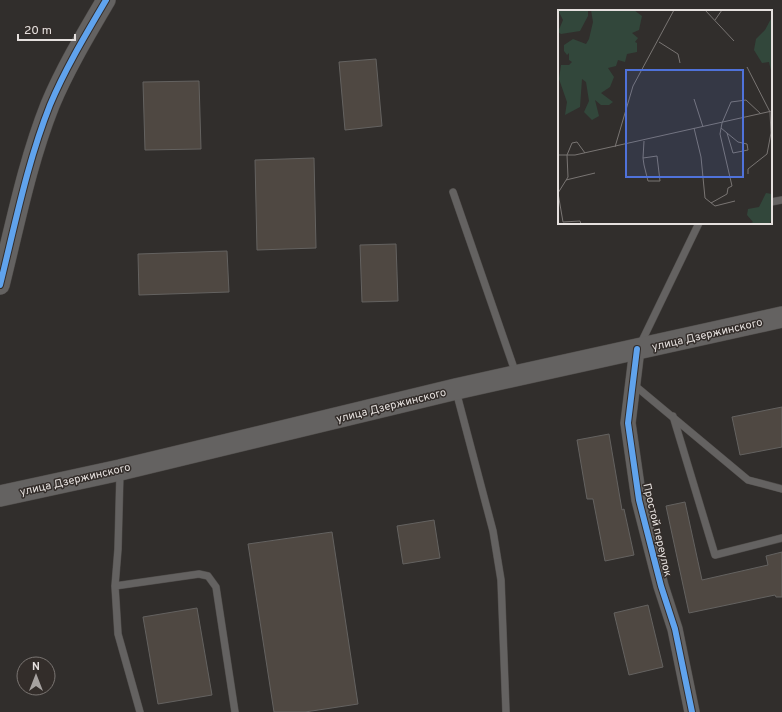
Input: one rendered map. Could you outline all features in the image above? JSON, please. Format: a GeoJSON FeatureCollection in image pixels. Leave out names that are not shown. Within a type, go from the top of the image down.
{"type":"FeatureCollection","features":[{"type":"Feature","properties":{"kind":"main road","name":"улица Дзержинского"},"geometry":{"type":"LineString","coordinates":[[0,496],[120,470],[456,389],[782,317]]}},
{"type":"Feature","properties":{"kind":"street"},"geometry":{"type":"LineString","coordinates":[[0,285],[36,144],[48,111],[76,52],[106,0]]}},
{"type":"Feature","properties":{"kind":"street","name":"Простой переулок"},"geometry":{"type":"LineString","coordinates":[[637,350],[628,423],[639,500],[660,586],[675,629],[692,712]]}},
{"type":"Feature","properties":{"kind":"lane"},"geometry":{"type":"LineString","coordinates":[[453,192],[516,376]]}},
{"type":"Feature","properties":{"kind":"lane"},"geometry":{"type":"LineString","coordinates":[[772,202],[782,200]]}},
{"type":"Feature","properties":{"kind":"lane"},"geometry":{"type":"LineString","coordinates":[[637,350],[699,224]]}},
{"type":"Feature","properties":{"kind":"lane"},"geometry":{"type":"LineString","coordinates":[[633,384],[748,480],[782,489]]}},
{"type":"Feature","properties":{"kind":"lane"},"geometry":{"type":"LineString","coordinates":[[456,389],[493,531],[501,580],[506,712]]}},
{"type":"Feature","properties":{"kind":"lane"},"geometry":{"type":"LineString","coordinates":[[673,416],[715,555],[782,538]]}},
{"type":"Feature","properties":{"kind":"lane"},"geometry":{"type":"LineString","coordinates":[[120,470],[118,549],[115,586],[118,634],[140,712]]}},
{"type":"Feature","properties":{"kind":"lane"},"geometry":{"type":"LineString","coordinates":[[115,586],[199,574],[208,576],[216,587],[235,712]]}},
{"type":"Feature","properties":{"kind":"building"},"geometry":{"type":"Polygon","coordinates":[[[376,59],[382,126],[345,130],[339,62],[376,59]]]}},
{"type":"Feature","properties":{"kind":"building"},"geometry":{"type":"Polygon","coordinates":[[[199,81],[201,149],[145,150],[143,82],[199,81]]]}},
{"type":"Feature","properties":{"kind":"building"},"geometry":{"type":"Polygon","coordinates":[[[314,158],[316,248],[257,250],[255,160],[314,158]]]}},
{"type":"Feature","properties":{"kind":"building"},"geometry":{"type":"Polygon","coordinates":[[[396,244],[398,301],[362,302],[360,245],[396,244]]]}},
{"type":"Feature","properties":{"kind":"building"},"geometry":{"type":"Polygon","coordinates":[[[227,251],[229,292],[139,295],[138,254],[227,251]]]}},
{"type":"Feature","properties":{"kind":"building"},"geometry":{"type":"Polygon","coordinates":[[[782,407],[782,447],[740,455],[732,417],[782,407]]]}},
{"type":"Feature","properties":{"kind":"building"},"geometry":{"type":"Polygon","coordinates":[[[609,434],[622,510],[624,509],[634,555],[605,561],[593,499],[587,499],[577,440],[609,434]]]}},
{"type":"Feature","properties":{"kind":"building"},"geometry":{"type":"Polygon","coordinates":[[[685,502],[702,580],[768,565],[766,556],[782,552],[782,597],[776,597],[775,595],[689,613],[666,506],[685,502]]]}},
{"type":"Feature","properties":{"kind":"building"},"geometry":{"type":"Polygon","coordinates":[[[434,520],[440,558],[403,564],[397,526],[434,520]]]}},
{"type":"Feature","properties":{"kind":"building"},"geometry":{"type":"Polygon","coordinates":[[[332,532],[358,704],[305,712],[274,712],[248,544],[332,532]]]}},
{"type":"Feature","properties":{"kind":"building"},"geometry":{"type":"Polygon","coordinates":[[[648,605],[663,667],[629,675],[614,613],[648,605]]]}},
{"type":"Feature","properties":{"kind":"building"},"geometry":{"type":"Polygon","coordinates":[[[197,608],[212,695],[158,704],[143,617],[197,608]]]}},
{"type":"Feature","properties":{"kind":"cycle path"},"geometry":{"type":"LineString","coordinates":[[0,285],[28,172],[50,105],[69,65],[106,0]]}},
{"type":"Feature","properties":{"kind":"cycle path"},"geometry":{"type":"LineString","coordinates":[[637,349],[628,423],[639,500],[661,586],[675,629],[692,712]]}}]}
